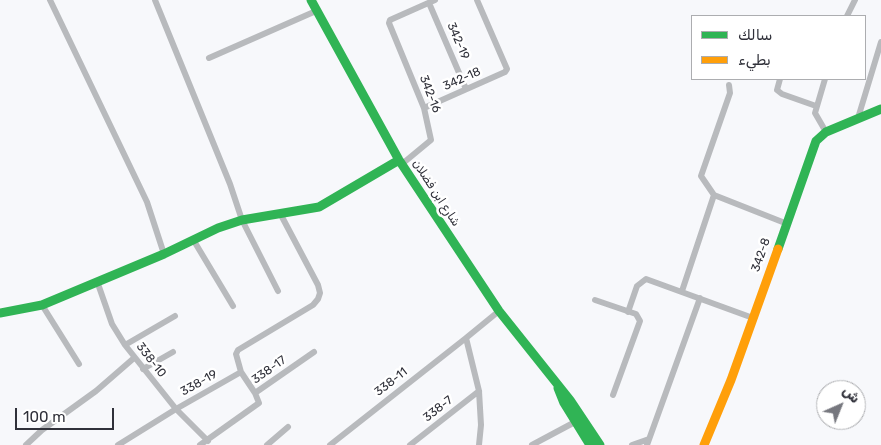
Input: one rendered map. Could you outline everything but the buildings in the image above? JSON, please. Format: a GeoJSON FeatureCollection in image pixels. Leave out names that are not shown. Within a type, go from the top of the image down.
{"type":"FeatureCollection","features":[{"type":"Feature","properties":{"kind":"street"},"geometry":{"type":"LineString","coordinates":[[50,0],[147,202],[164,254]]}},
{"type":"Feature","properties":{"kind":"street"},"geometry":{"type":"LineString","coordinates":[[155,0],[185,78],[230,184],[242,220],[278,291]]}},
{"type":"Feature","properties":{"kind":"street","name":"شارع ابن فضلان"},"geometry":{"type":"LineString","coordinates":[[311,0],[400,162],[499,311],[558,388],[561,398],[590,445]]}},
{"type":"Feature","properties":{"kind":"street","name":"342-18"},"geometry":{"type":"LineString","coordinates":[[424,108],[505,72],[507,69],[477,0]]}},
{"type":"Feature","properties":{"kind":"street"},"geometry":{"type":"LineString","coordinates":[[848,15],[855,0]]}},
{"type":"Feature","properties":{"kind":"street","name":"342-16"},"geometry":{"type":"LineString","coordinates":[[400,162],[431,140],[424,108],[389,23],[390,20],[432,1]]}},
{"type":"Feature","properties":{"kind":"street","name":"342-19"},"geometry":{"type":"LineString","coordinates":[[432,1],[466,89]]}},
{"type":"Feature","properties":{"kind":"street"},"geometry":{"type":"LineString","coordinates":[[209,58],[316,11]]}},
{"type":"Feature","properties":{"kind":"street"},"geometry":{"type":"LineString","coordinates":[[858,118],[881,42]]}},
{"type":"Feature","properties":{"kind":"street"},"geometry":{"type":"LineString","coordinates":[[780,80],[777,89],[782,94],[816,106]]}},
{"type":"Feature","properties":{"kind":"street"},"geometry":{"type":"LineString","coordinates":[[825,80],[816,106],[816,115],[826,132],[881,109]]}},
{"type":"Feature","properties":{"kind":"street"},"geometry":{"type":"LineString","coordinates":[[729,84],[730,93],[701,172],[714,196],[785,223]]}},
{"type":"Feature","properties":{"kind":"street","name":"342-8"},"geometry":{"type":"LineString","coordinates":[[704,445],[717,417],[816,141],[826,132]]}},
{"type":"Feature","properties":{"kind":"street"},"geometry":{"type":"LineString","coordinates":[[0,313],[42,305],[194,241],[218,228],[242,220],[281,215],[319,206],[400,162]]}},
{"type":"Feature","properties":{"kind":"street"},"geometry":{"type":"LineString","coordinates":[[682,291],[714,196]]}},
{"type":"Feature","properties":{"kind":"street"},"geometry":{"type":"LineString","coordinates":[[255,393],[240,372],[236,354],[238,350],[313,305],[318,299],[318,285],[281,215]]}},
{"type":"Feature","properties":{"kind":"street"},"geometry":{"type":"LineString","coordinates":[[194,241],[232,306]]}},
{"type":"Feature","properties":{"kind":"street"},"geometry":{"type":"LineString","coordinates":[[628,312],[637,286],[646,279],[753,318]]}},
{"type":"Feature","properties":{"kind":"street","name":"338-10"},"geometry":{"type":"LineString","coordinates":[[97,281],[112,324],[134,358],[176,408],[208,441]]}},
{"type":"Feature","properties":{"kind":"street"},"geometry":{"type":"LineString","coordinates":[[632,445],[648,442],[700,298]]}},
{"type":"Feature","properties":{"kind":"street"},"geometry":{"type":"LineString","coordinates":[[595,300],[636,314],[640,321],[614,395]]}},
{"type":"Feature","properties":{"kind":"street"},"geometry":{"type":"LineString","coordinates":[[42,305],[78,364]]}},
{"type":"Feature","properties":{"kind":"street","name":"338-11"},"geometry":{"type":"LineString","coordinates":[[330,445],[499,311]]}},
{"type":"Feature","properties":{"kind":"street"},"geometry":{"type":"LineString","coordinates":[[125,345],[175,316]]}},
{"type":"Feature","properties":{"kind":"street"},"geometry":{"type":"LineString","coordinates":[[466,338],[479,391],[481,426],[479,445]]}},
{"type":"Feature","properties":{"kind":"street"},"geometry":{"type":"LineString","coordinates":[[143,369],[173,352]]}},
{"type":"Feature","properties":{"kind":"street","name":"338-17"},"geometry":{"type":"LineString","coordinates":[[200,445],[259,403],[255,393],[314,352]]}},
{"type":"Feature","properties":{"kind":"street"},"geometry":{"type":"LineString","coordinates":[[26,445],[42,430],[96,391],[134,358]]}},
{"type":"Feature","properties":{"kind":"street","name":"338-19"},"geometry":{"type":"LineString","coordinates":[[118,445],[176,408],[240,372]]}},
{"type":"Feature","properties":{"kind":"street","name":"شارع ابن فضلان"},"geometry":{"type":"LineString","coordinates":[[558,388],[562,389],[574,405],[600,445]]}},
{"type":"Feature","properties":{"kind":"street","name":"338-7"},"geometry":{"type":"LineString","coordinates":[[410,445],[479,391]]}},
{"type":"Feature","properties":{"kind":"street"},"geometry":{"type":"LineString","coordinates":[[532,445],[576,422]]}},
{"type":"Feature","properties":{"kind":"street"},"geometry":{"type":"LineString","coordinates":[[267,445],[288,427]]}},
{"type":"Feature","properties":{"kind":"traffic: fast"},"geometry":{"type":"LineString","coordinates":[[311,0],[399,160],[499,311],[570,400],[600,445]]}},
{"type":"Feature","properties":{"kind":"traffic: fast"},"geometry":{"type":"LineString","coordinates":[[778,249],[816,141],[826,132],[881,109]]}},
{"type":"Feature","properties":{"kind":"traffic: fast"},"geometry":{"type":"LineString","coordinates":[[0,313],[42,305],[164,254],[218,228],[242,220],[319,207],[399,160]]}},
{"type":"Feature","properties":{"kind":"traffic: fast"},"geometry":{"type":"LineString","coordinates":[[558,388],[564,403],[590,445]]}},
{"type":"Feature","properties":{"kind":"traffic: slow"},"geometry":{"type":"LineString","coordinates":[[704,445],[731,380],[778,249]]}}]}
